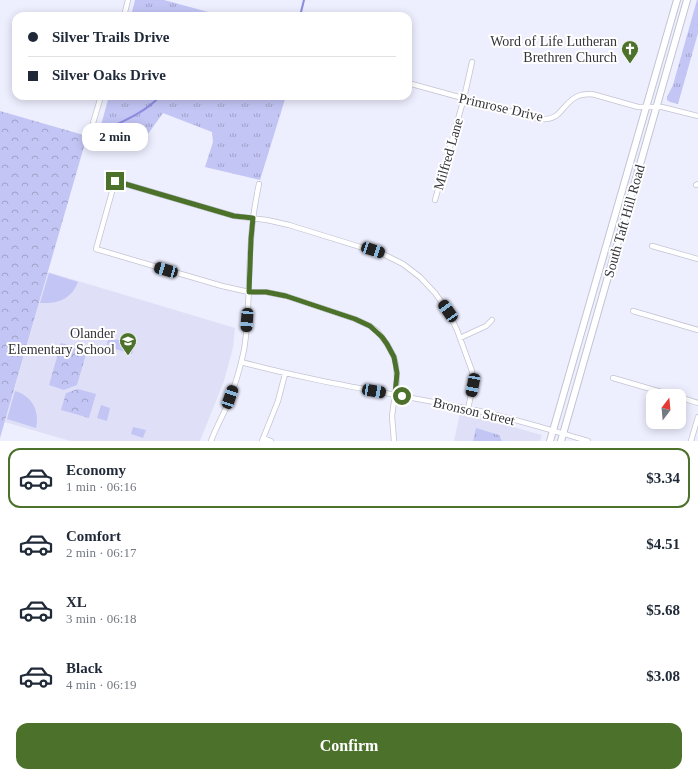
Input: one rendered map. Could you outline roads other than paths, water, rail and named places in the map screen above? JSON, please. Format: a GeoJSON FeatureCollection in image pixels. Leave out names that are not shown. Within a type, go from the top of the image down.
{"type":"FeatureCollection","features":[{"type":"Feature","properties":{"kind":"main road","name":"South Taft Hill Road"},"geometry":{"type":"LineString","coordinates":[[550,441],[677,0]]}},
{"type":"Feature","properties":{"kind":"main road","name":"South Taft Hill Road"},"geometry":{"type":"LineString","coordinates":[[561,441],[687,0]]}},
{"type":"Feature","properties":{"kind":"street"},"geometry":{"type":"LineString","coordinates":[[125,12],[128,0]]}},
{"type":"Feature","properties":{"kind":"street","name":"Milfred Lane"},"geometry":{"type":"LineString","coordinates":[[435,200],[464,98],[472,62]]}},
{"type":"Feature","properties":{"kind":"street","name":"Primrose Drive"},"geometry":{"type":"LineString","coordinates":[[412,84],[538,119],[549,119],[555,116],[575,97],[585,94],[596,95],[638,107],[646,108],[657,106]]}},
{"type":"Feature","properties":{"kind":"street"},"geometry":{"type":"LineString","coordinates":[[93,123],[100,100]]}},
{"type":"Feature","properties":{"kind":"street"},"geometry":{"type":"LineString","coordinates":[[657,106],[698,116]]}},
{"type":"Feature","properties":{"kind":"street"},"geometry":{"type":"LineString","coordinates":[[394,441],[392,416],[397,373],[394,357],[382,337],[370,326],[355,319],[286,296],[266,292],[249,292],[222,286],[96,249],[115,181],[234,216],[267,220],[289,225],[383,254],[403,264],[420,277],[435,293],[448,311],[472,371],[473,385],[468,409]]}},
{"type":"Feature","properties":{"kind":"street"},"geometry":{"type":"LineString","coordinates":[[211,441],[230,397],[241,362],[246,331],[253,218],[259,184]]}},
{"type":"Feature","properties":{"kind":"street"},"geometry":{"type":"LineString","coordinates":[[652,246],[698,259]]}},
{"type":"Feature","properties":{"kind":"street"},"geometry":{"type":"LineString","coordinates":[[633,311],[698,330]]}},
{"type":"Feature","properties":{"kind":"street"},"geometry":{"type":"LineString","coordinates":[[460,338],[486,326],[492,320]]}},
{"type":"Feature","properties":{"kind":"street","name":"Bronson Street"},"geometry":{"type":"LineString","coordinates":[[241,362],[285,374],[468,409],[588,441]]}},
{"type":"Feature","properties":{"kind":"street"},"geometry":{"type":"LineString","coordinates":[[271,441],[262,439],[278,401],[285,374]]}},
{"type":"Feature","properties":{"kind":"street"},"geometry":{"type":"LineString","coordinates":[[613,378],[651,389]]}},
{"type":"Feature","properties":{"kind":"street"},"geometry":{"type":"LineString","coordinates":[[686,399],[698,403]]}},
{"type":"Feature","properties":{"kind":"street"},"geometry":{"type":"LineString","coordinates":[[691,441],[698,417]]}},
{"type":"Feature","properties":{"kind":"waterway"},"geometry":{"type":"LineString","coordinates":[[301,12],[304,0]]}},
{"type":"Feature","properties":{"kind":"waterway"},"geometry":{"type":"LineString","coordinates":[[103,131],[141,112],[156,100]]}},
{"type":"Feature","properties":{"kind":"waterway"},"geometry":{"type":"LineString","coordinates":[[93,136],[97,134]]}},
{"type":"Feature","properties":{"kind":"place","name":"Word of Life Lutheran Brethren Church"},"geometry":{"type":"Point","coordinates":[630,64]}},
{"type":"Feature","properties":{"kind":"place","name":"Olander Elementary School"},"geometry":{"type":"Point","coordinates":[128,356]}}]}
